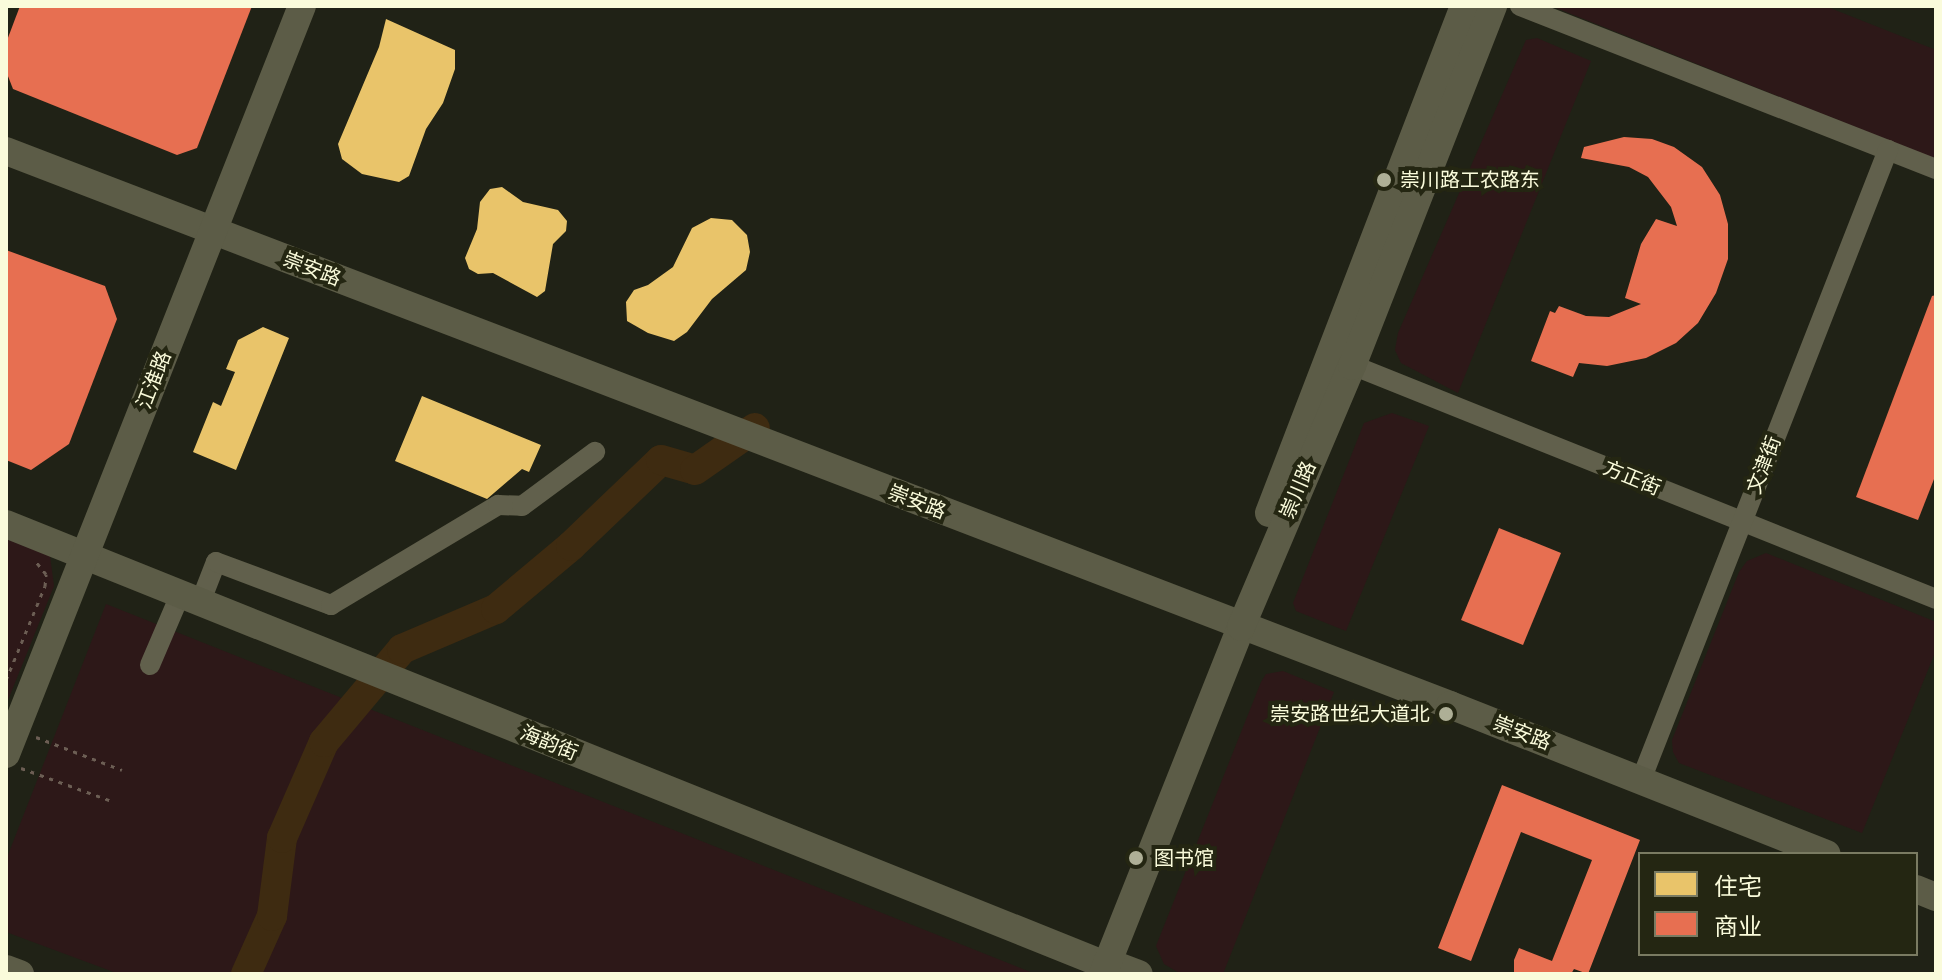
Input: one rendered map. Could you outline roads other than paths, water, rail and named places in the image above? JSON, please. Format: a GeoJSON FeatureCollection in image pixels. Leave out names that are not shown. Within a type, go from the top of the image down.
{"type":"FeatureCollection","features":[{"type":"Feature","properties":{"kind":"street","name":"江淮路"},"geometry":{"type":"LineString","coordinates":[[14,750],[85,556],[302,6]]}},
{"type":"Feature","properties":{"kind":"street","name":"崇川路"},"geometry":{"type":"LineString","coordinates":[[1341,361],[1464,6]]}},
{"type":"Feature","properties":{"kind":"street","name":"崇川路"},"geometry":{"type":"LineString","coordinates":[[1097,967],[1341,361],[1493,6]]}},
{"type":"Feature","properties":{"kind":"street"},"geometry":{"type":"LineString","coordinates":[[1520,6],[1936,169]]}},
{"type":"Feature","properties":{"kind":"street","name":"文津街"},"geometry":{"type":"LineString","coordinates":[[1641,780],[1888,150]]}},
{"type":"Feature","properties":{"kind":"street","name":"崇安路"},"geometry":{"type":"LineString","coordinates":[[6,151],[1822,852]]}},
{"type":"Feature","properties":{"kind":"street","name":"方正街"},"geometry":{"type":"LineString","coordinates":[[1341,361],[1936,599]]}},
{"type":"Feature","properties":{"kind":"street"},"geometry":{"type":"LineString","coordinates":[[150,665],[216,562],[331,605],[498,505],[522,506],[595,452]]}},
{"type":"Feature","properties":{"kind":"street","name":"海韵街"},"geometry":{"type":"LineString","coordinates":[[6,524],[1097,967],[1139,974]]}},
{"type":"Feature","properties":{"kind":"street"},"geometry":{"type":"LineString","coordinates":[[6,969],[20,974]]}},
{"type":"Feature","properties":{"kind":"waterway"},"geometry":{"type":"LineString","coordinates":[[246,974],[272,916],[282,838],[324,742],[402,649],[496,609],[571,546],[661,460],[695,470],[755,428]]}},
{"type":"Feature","properties":{"kind":"place","name":"崇川路工农路东"},"geometry":{"type":"Point","coordinates":[1384,180]}},
{"type":"Feature","properties":{"kind":"place","name":"崇安路世纪大道北"},"geometry":{"type":"Point","coordinates":[1446,714]}},
{"type":"Feature","properties":{"kind":"place","name":"图书馆"},"geometry":{"type":"Point","coordinates":[1136,858]}}]}
